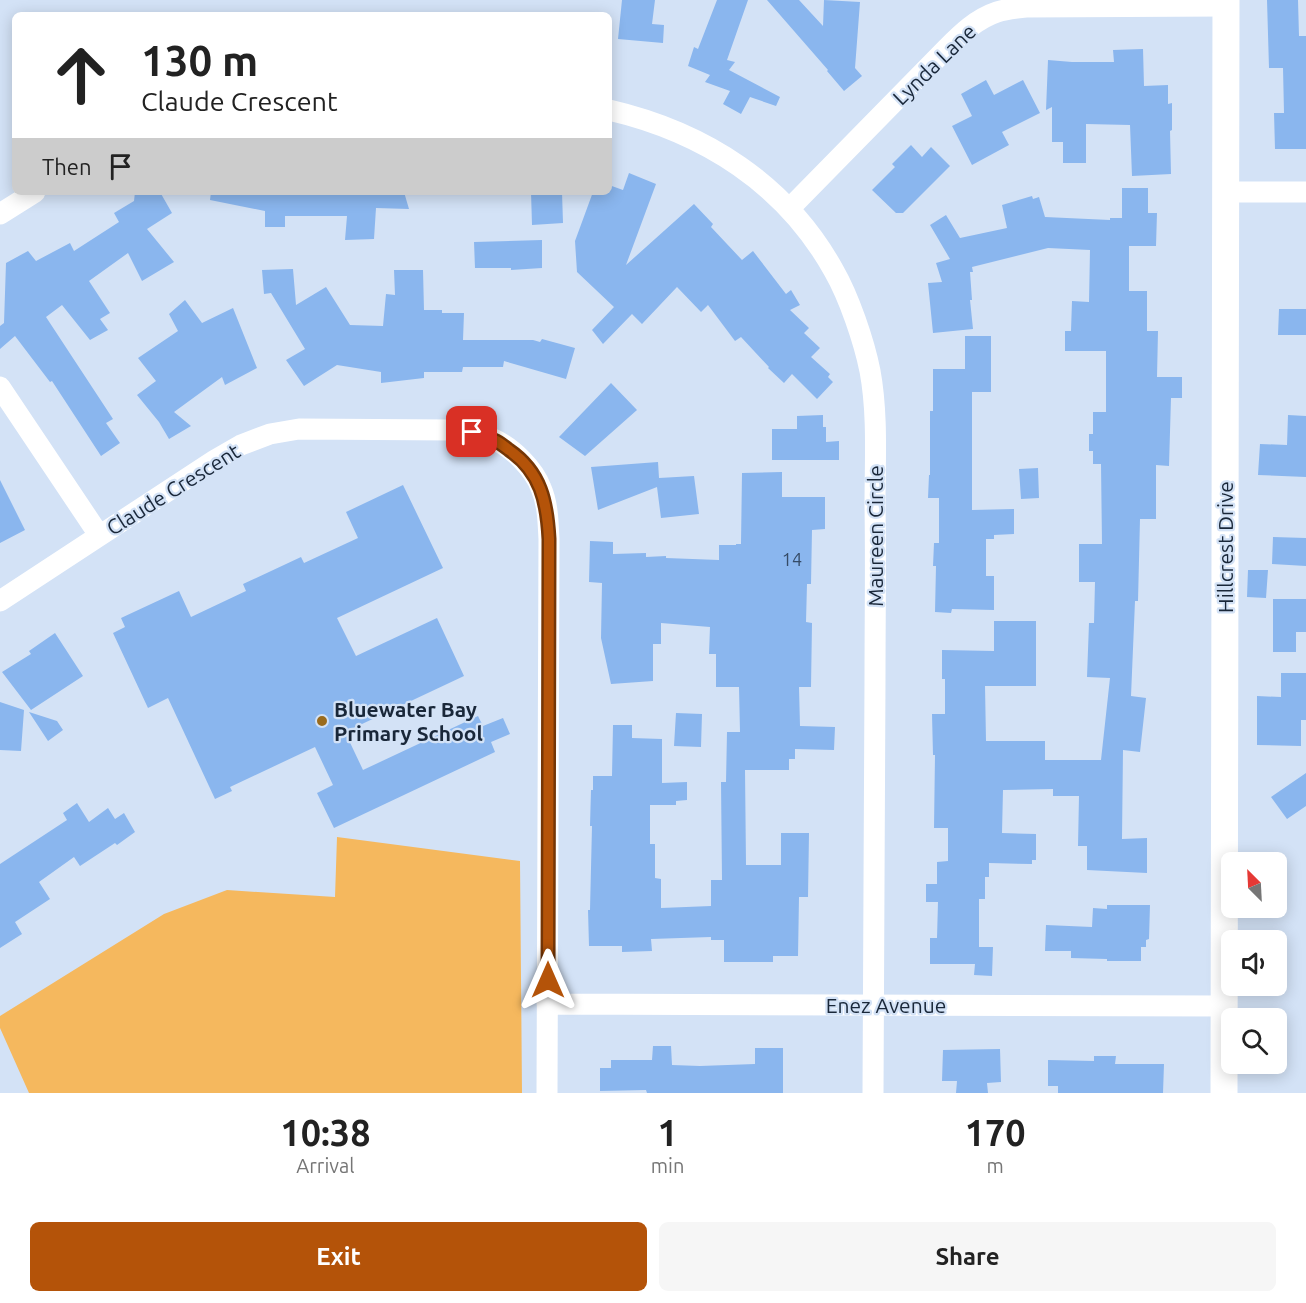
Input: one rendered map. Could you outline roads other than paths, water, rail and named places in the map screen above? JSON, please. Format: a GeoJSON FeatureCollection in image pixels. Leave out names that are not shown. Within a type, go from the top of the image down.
{"type":"FeatureCollection","features":[{"type":"Feature","properties":{"kind":"street","name":"Hillcrest Drive"},"geometry":{"type":"LineString","coordinates":[[1224,1093],[1226,3]]}},
{"type":"Feature","properties":{"kind":"street","name":"Lynda Lane"},"geometry":{"type":"LineString","coordinates":[[789,208],[946,49],[980,20],[999,12],[1026,7],[1226,3]]}},
{"type":"Feature","properties":{"kind":"street","name":"Maureen Circle"},"geometry":{"type":"LineString","coordinates":[[612,111],[665,126],[708,146],[734,161],[789,208],[816,242],[835,272],[850,307],[870,371],[873,401],[876,589],[873,1093]]}},
{"type":"Feature","properties":{"kind":"street"},"geometry":{"type":"LineString","coordinates":[[1226,192],[1306,192]]}},
{"type":"Feature","properties":{"kind":"street"},"geometry":{"type":"LineString","coordinates":[[0,214],[29,195]]}},
{"type":"Feature","properties":{"kind":"street"},"geometry":{"type":"LineString","coordinates":[[0,387],[99,535]]}},
{"type":"Feature","properties":{"kind":"street","name":"Claude Crescent"},"geometry":{"type":"LineString","coordinates":[[0,601],[215,460],[241,445],[270,434],[299,429],[452,430],[472,432],[495,440],[517,455],[533,473],[541,488],[548,513],[547,1093]]}},
{"type":"Feature","properties":{"kind":"street","name":"Enez Avenue"},"geometry":{"type":"LineString","coordinates":[[548,1004],[1224,1006]]}},
{"type":"Feature","properties":{"kind":"place","name":"Bluewater Bay Primary School"},"geometry":{"type":"Point","coordinates":[322,721]}}]}
